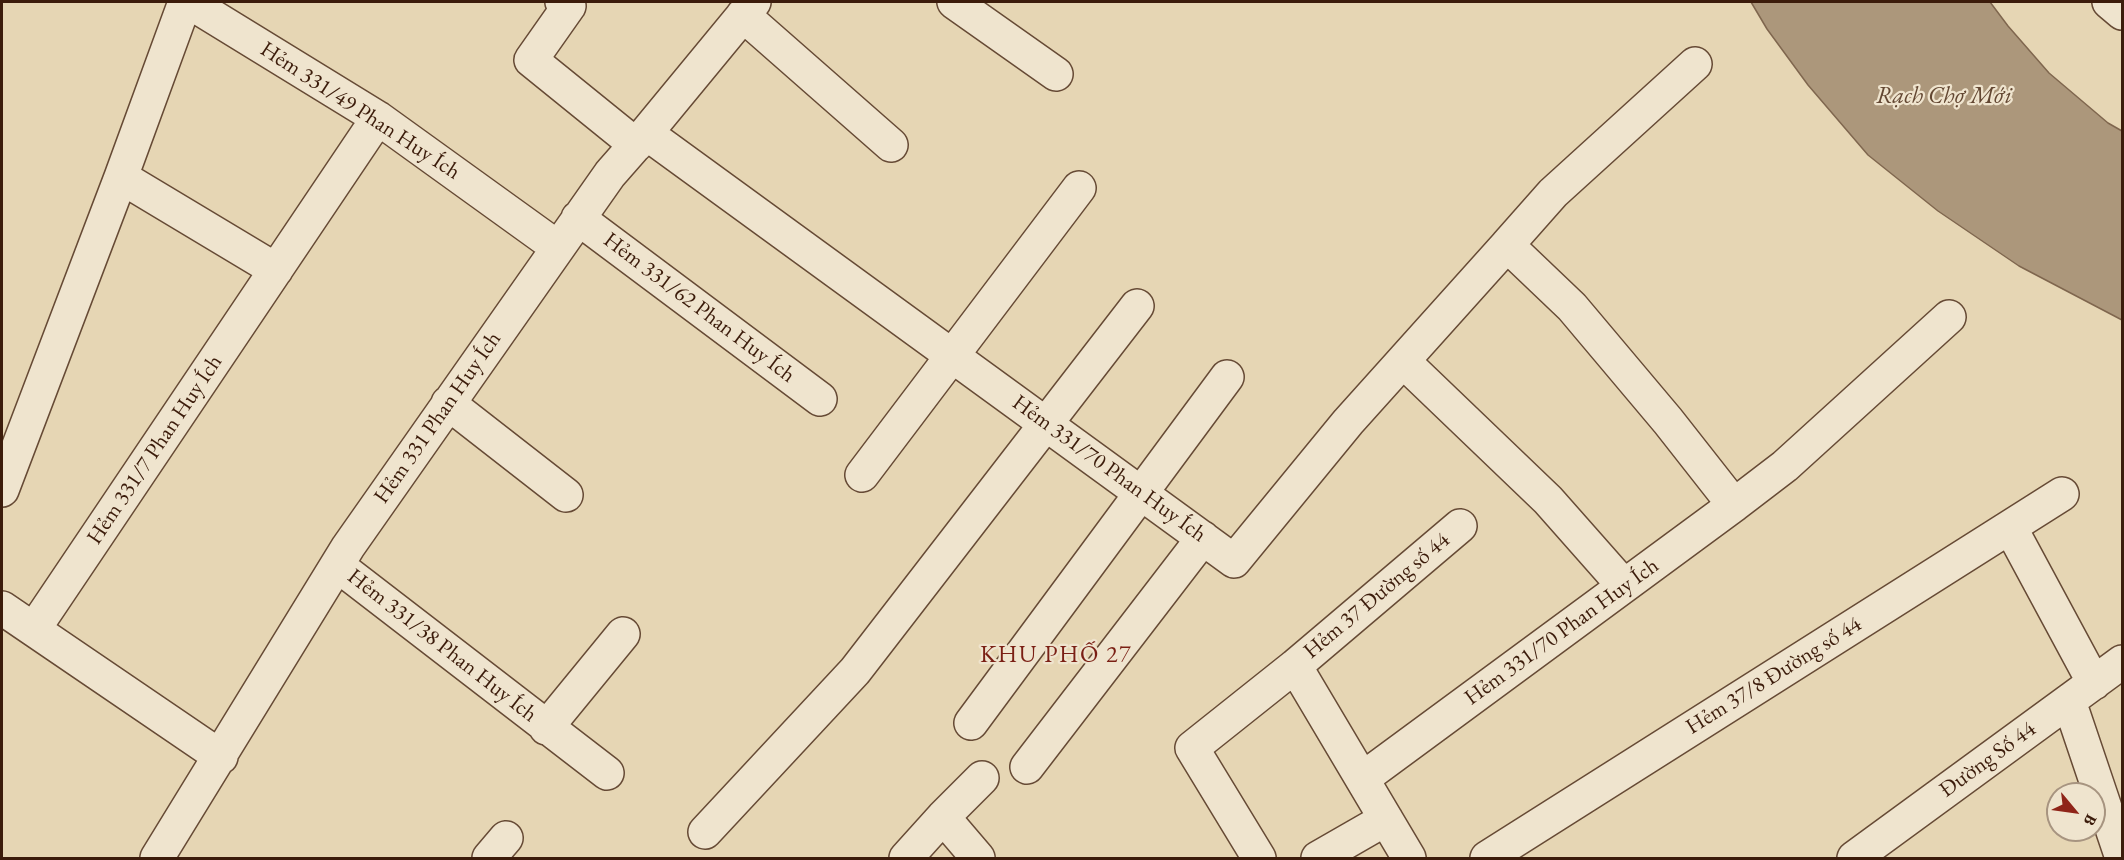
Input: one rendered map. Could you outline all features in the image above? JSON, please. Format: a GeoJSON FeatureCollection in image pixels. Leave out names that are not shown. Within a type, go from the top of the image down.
{"type":"FeatureCollection","features":[{"type":"Feature","properties":{"kind":"street","name":"Hẻm 331/49 Phan Huy Ích"},"geometry":{"type":"LineString","coordinates":[[187,2],[378,118],[557,247]]}},
{"type":"Feature","properties":{"kind":"street"},"geometry":{"type":"LineString","coordinates":[[2,490],[187,2]]}},
{"type":"Feature","properties":{"kind":"street"},"geometry":{"type":"LineString","coordinates":[[954,2],[1056,74]]}},
{"type":"Feature","properties":{"kind":"street"},"geometry":{"type":"LineString","coordinates":[[2109,2],[2122,13]]}},
{"type":"Feature","properties":{"kind":"street","name":"Hẻm 331/70 Phan Huy Ích"},"geometry":{"type":"LineString","coordinates":[[568,3],[531,60],[952,355],[1234,561],[1348,422],[1553,193],[1695,64]]}},
{"type":"Feature","properties":{"kind":"street"},"geometry":{"type":"LineString","coordinates":[[748,8],[891,146]]}},
{"type":"Feature","properties":{"kind":"street","name":"Hẻm 331 Phan Huy Ích"},"geometry":{"type":"LineString","coordinates":[[158,858],[337,565],[448,403],[610,174],[748,8]]}},
{"type":"Feature","properties":{"kind":"street","name":"Hẻm 331/7 Phan Huy Ích"},"geometry":{"type":"LineString","coordinates":[[33,629],[378,118]]}},
{"type":"Feature","properties":{"kind":"street"},"geometry":{"type":"LineString","coordinates":[[121,177],[276,270]]}},
{"type":"Feature","properties":{"kind":"street"},"geometry":{"type":"LineString","coordinates":[[862,475],[1079,188]]}},
{"type":"Feature","properties":{"kind":"street","name":"Hẻm 331/62 Phan Huy Ích"},"geometry":{"type":"LineString","coordinates":[[578,218],[820,399]]}},
{"type":"Feature","properties":{"kind":"street"},"geometry":{"type":"LineString","coordinates":[[1506,245],[1572,307],[1668,421],[1734,506]]}},
{"type":"Feature","properties":{"kind":"street"},"geometry":{"type":"LineString","coordinates":[[705,832],[855,671],[1137,306]]}},
{"type":"Feature","properties":{"kind":"street","name":"Hẻm 331/70 Phan Huy Ích"},"geometry":{"type":"LineString","coordinates":[[1362,779],[1734,506],[1785,465],[1949,317]]}},
{"type":"Feature","properties":{"kind":"street"},"geometry":{"type":"LineString","coordinates":[[1403,361],[1548,500],[1624,586]]}},
{"type":"Feature","properties":{"kind":"street"},"geometry":{"type":"LineString","coordinates":[[971,723],[1227,377]]}},
{"type":"Feature","properties":{"kind":"street"},"geometry":{"type":"LineString","coordinates":[[448,403],[566,495]]}},
{"type":"Feature","properties":{"kind":"street","name":"Hẻm 37/8 Đường số 44"},"geometry":{"type":"LineString","coordinates":[[1487,858],[2062,494]]}},
{"type":"Feature","properties":{"kind":"street","name":"Hẻm 37 Đường số 44"},"geometry":{"type":"LineString","coordinates":[[1259,858],[1192,748],[1295,666],[1460,526]]}},
{"type":"Feature","properties":{"kind":"street"},"geometry":{"type":"LineString","coordinates":[[2010,527],[2082,692],[2122,858]]}},
{"type":"Feature","properties":{"kind":"street"},"geometry":{"type":"LineString","coordinates":[[1028,767],[1203,538]]}},
{"type":"Feature","properties":{"kind":"street","name":"Hẻm 331/38 Phan Huy Ích"},"geometry":{"type":"LineString","coordinates":[[337,565],[607,773]]}},
{"type":"Feature","properties":{"kind":"street"},"geometry":{"type":"LineString","coordinates":[[2,608],[221,757]]}},
{"type":"Feature","properties":{"kind":"street","name":"Hẻm 331/38 Phan Huy Ích"},"geometry":{"type":"LineString","coordinates":[[546,728],[622,634]]}},
{"type":"Feature","properties":{"kind":"street","name":"Đường Số 44"},"geometry":{"type":"LineString","coordinates":[[1854,858],[2122,662]]}},
{"type":"Feature","properties":{"kind":"street","name":"Hẻm 37 Đường số 44"},"geometry":{"type":"LineString","coordinates":[[1295,666],[1409,858]]}},
{"type":"Feature","properties":{"kind":"street"},"geometry":{"type":"LineString","coordinates":[[906,858],[982,778]]}},
{"type":"Feature","properties":{"kind":"street"},"geometry":{"type":"LineString","coordinates":[[943,817],[978,858]]}},
{"type":"Feature","properties":{"kind":"street"},"geometry":{"type":"LineString","coordinates":[[1318,858],[1386,819]]}},
{"type":"Feature","properties":{"kind":"water","name":"Rạch Chợ Mới"},"geometry":{"type":"Polygon","coordinates":[[[1751,2],[1990,2],[2049,73],[2108,123],[2122,131],[2122,320],[2019,266],[1938,211],[1868,155],[1808,85],[1767,29],[1751,2]]]}},
{"type":"Feature","properties":{"kind":"district","name":"KHU PHỐ 27"},"geometry":{"type":"Point","coordinates":[1056,655]}}]}
